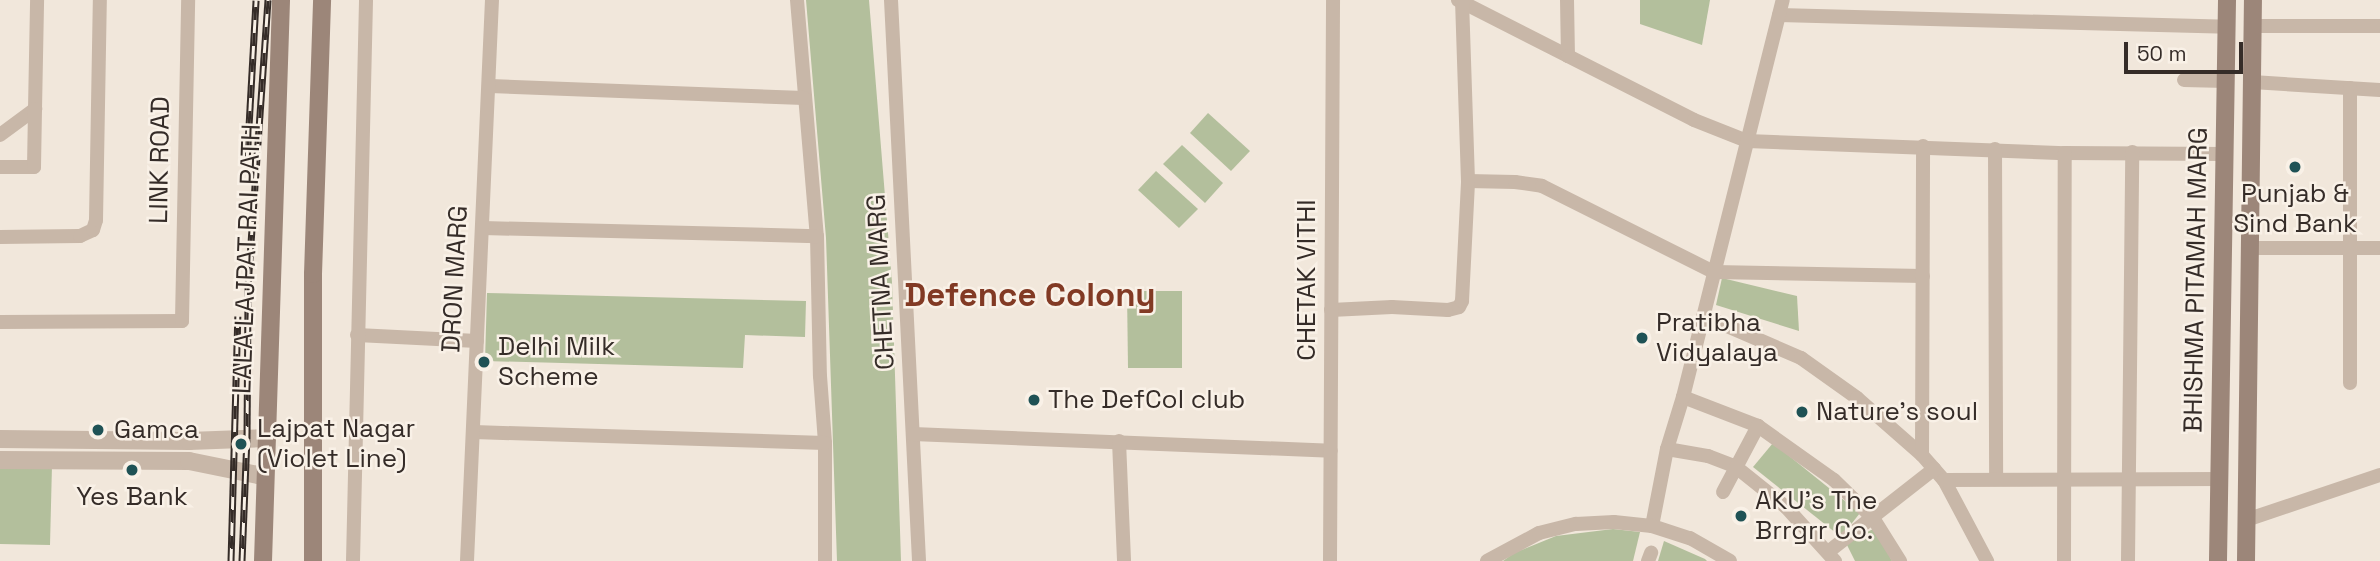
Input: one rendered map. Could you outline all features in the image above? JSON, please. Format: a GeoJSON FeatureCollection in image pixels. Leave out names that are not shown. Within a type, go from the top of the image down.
{"type":"FeatureCollection","features":[{"type":"Feature","properties":{"kind":"main road","name":"LALA LAJPAT RAI PATH"},"geometry":{"type":"LineString","coordinates":[[263,561],[263,476],[267,438],[281,0]]}},
{"type":"Feature","properties":{"kind":"main road"},"geometry":{"type":"LineString","coordinates":[[313,561],[313,274],[322,0]]}},
{"type":"Feature","properties":{"kind":"main road","name":"BHISHMA PITAMAH MARG"},"geometry":{"type":"LineString","coordinates":[[2218,561],[2227,0]]}},
{"type":"Feature","properties":{"kind":"main road","name":"BHISHMA PITAMAH MARG"},"geometry":{"type":"LineString","coordinates":[[2246,561],[2253,0]]}},
{"type":"Feature","properties":{"kind":"street"},"geometry":{"type":"LineString","coordinates":[[0,167],[34,167],[37,0]]}},
{"type":"Feature","properties":{"kind":"street"},"geometry":{"type":"LineString","coordinates":[[0,237],[80,236],[93,230],[96,220],[100,0]]}},
{"type":"Feature","properties":{"kind":"street","name":"LINK ROAD"},"geometry":{"type":"LineString","coordinates":[[0,322],[181,321],[188,0]]}},
{"type":"Feature","properties":{"kind":"street"},"geometry":{"type":"LineString","coordinates":[[353,561],[366,0]]}},
{"type":"Feature","properties":{"kind":"street","name":"DRON MARG"},"geometry":{"type":"LineString","coordinates":[[467,561],[484,228],[492,0]]}},
{"type":"Feature","properties":{"kind":"street"},"geometry":{"type":"LineString","coordinates":[[797,0],[817,236],[819,363],[825,443],[825,561]]}},
{"type":"Feature","properties":{"kind":"street","name":"CHETNA MARG"},"geometry":{"type":"LineString","coordinates":[[891,0],[919,561]]}},
{"type":"Feature","properties":{"kind":"street","name":"CHETAK VITHI"},"geometry":{"type":"LineString","coordinates":[[1330,561],[1333,0]]}},
{"type":"Feature","properties":{"kind":"street"},"geometry":{"type":"LineString","coordinates":[[1567,0],[1569,56]]}},
{"type":"Feature","properties":{"kind":"street"},"geometry":{"type":"LineString","coordinates":[[1652,526],[1667,449],[1704,316],[1783,0]]}},
{"type":"Feature","properties":{"kind":"street"},"geometry":{"type":"LineString","coordinates":[[1331,310],[1392,307],[1448,310],[1459,307],[1462,301],[1468,181],[1460,1],[1684,115],[1747,141],[2065,153],[2225,154]]}},
{"type":"Feature","properties":{"kind":"street"},"geometry":{"type":"LineString","coordinates":[[1779,15],[2227,27]]}},
{"type":"Feature","properties":{"kind":"street"},"geometry":{"type":"LineString","coordinates":[[2252,26],[2380,26]]}},
{"type":"Feature","properties":{"kind":"street"},"geometry":{"type":"LineString","coordinates":[[2184,80],[2226,81]]}},
{"type":"Feature","properties":{"kind":"street"},"geometry":{"type":"LineString","coordinates":[[2252,82],[2380,90]]}},
{"type":"Feature","properties":{"kind":"street"},"geometry":{"type":"LineString","coordinates":[[490,86],[804,97]]}},
{"type":"Feature","properties":{"kind":"street"},"geometry":{"type":"LineString","coordinates":[[2350,88],[2350,383]]}},
{"type":"Feature","properties":{"kind":"street"},"geometry":{"type":"LineString","coordinates":[[0,135],[35,109]]}},
{"type":"Feature","properties":{"kind":"street"},"geometry":{"type":"LineString","coordinates":[[1922,456],[1923,146]]}},
{"type":"Feature","properties":{"kind":"street"},"geometry":{"type":"LineString","coordinates":[[1995,149],[1996,479]]}},
{"type":"Feature","properties":{"kind":"street"},"geometry":{"type":"LineString","coordinates":[[2128,561],[2132,152]]}},
{"type":"Feature","properties":{"kind":"street"},"geometry":{"type":"LineString","coordinates":[[2064,561],[2062,479],[2065,153]]}},
{"type":"Feature","properties":{"kind":"street"},"geometry":{"type":"LineString","coordinates":[[1468,181],[1515,181],[1542,186],[1714,272],[1923,276]]}},
{"type":"Feature","properties":{"kind":"street"},"geometry":{"type":"LineString","coordinates":[[484,228],[817,236]]}},
{"type":"Feature","properties":{"kind":"street"},"geometry":{"type":"LineString","coordinates":[[2249,248],[2380,248]]}},
{"type":"Feature","properties":{"kind":"street"},"geometry":{"type":"LineString","coordinates":[[1704,316],[1801,358],[1857,398],[1922,456],[1939,475],[1987,561]]}},
{"type":"Feature","properties":{"kind":"street"},"geometry":{"type":"LineString","coordinates":[[358,335],[477,341]]}},
{"type":"Feature","properties":{"kind":"street"},"geometry":{"type":"LineString","coordinates":[[1683,397],[1758,426],[1834,480],[1873,518],[1900,561]]}},
{"type":"Feature","properties":{"kind":"street"},"geometry":{"type":"LineString","coordinates":[[1723,492],[1758,426]]}},
{"type":"Feature","properties":{"kind":"street"},"geometry":{"type":"LineString","coordinates":[[474,432],[825,443]]}},
{"type":"Feature","properties":{"kind":"street"},"geometry":{"type":"LineString","coordinates":[[913,435],[1119,441],[1331,452]]}},
{"type":"Feature","properties":{"kind":"street"},"geometry":{"type":"LineString","coordinates":[[0,439],[189,441],[267,438]]}},
{"type":"Feature","properties":{"kind":"street"},"geometry":{"type":"LineString","coordinates":[[189,441],[189,461]]}},
{"type":"Feature","properties":{"kind":"street"},"geometry":{"type":"LineString","coordinates":[[1119,441],[1124,561]]}},
{"type":"Feature","properties":{"kind":"street"},"geometry":{"type":"LineString","coordinates":[[1667,449],[1708,456],[1736,467],[1786,507],[1831,556],[1873,518],[1939,475],[1996,479],[2220,479]]}},
{"type":"Feature","properties":{"kind":"street"},"geometry":{"type":"LineString","coordinates":[[0,460],[189,461],[263,476]]}},
{"type":"Feature","properties":{"kind":"street"},"geometry":{"type":"LineString","coordinates":[[2246,520],[2380,475]]}},
{"type":"Feature","properties":{"kind":"street"},"geometry":{"type":"LineString","coordinates":[[1487,561],[1539,533],[1576,524],[1614,522],[1652,526],[1690,538],[1730,561]]}},
{"type":"Feature","properties":{"kind":"green space"},"geometry":{"type":"Polygon","coordinates":[[[806,0],[869,0],[892,282],[901,561],[837,561],[826,238],[806,0]]]}},
{"type":"Feature","properties":{"kind":"green space"},"geometry":{"type":"Polygon","coordinates":[[[1640,0],[1710,0],[1702,45],[1640,24],[1640,0]]]}},
{"type":"Feature","properties":{"kind":"green space"},"geometry":{"type":"Polygon","coordinates":[[[1208,113],[1250,151],[1231,171],[1190,133],[1208,113]]]}},
{"type":"Feature","properties":{"kind":"green space"},"geometry":{"type":"Polygon","coordinates":[[[1182,145],[1223,183],[1205,203],[1163,164],[1182,145]]]}},
{"type":"Feature","properties":{"kind":"green space"},"geometry":{"type":"Polygon","coordinates":[[[1156,171],[1198,209],[1179,228],[1138,190],[1156,171]]]}},
{"type":"Feature","properties":{"kind":"green space"},"geometry":{"type":"Polygon","coordinates":[[[1722,278],[1797,296],[1799,331],[1716,305],[1722,278]]]}},
{"type":"Feature","properties":{"kind":"green space"},"geometry":{"type":"Polygon","coordinates":[[[1127,291],[1182,291],[1182,368],[1128,368],[1127,291]]]}},
{"type":"Feature","properties":{"kind":"green space"},"geometry":{"type":"Polygon","coordinates":[[[487,293],[806,301],[805,337],[745,335],[743,368],[485,361],[487,293]]]}},
{"type":"Feature","properties":{"kind":"green space"},"geometry":{"type":"Polygon","coordinates":[[[1773,443],[1860,513],[1841,537],[1753,467],[1773,443]]]}},
{"type":"Feature","properties":{"kind":"green space"},"geometry":{"type":"Polygon","coordinates":[[[0,464],[52,465],[50,545],[0,544],[0,464]]]}},
{"type":"Feature","properties":{"kind":"green space"},"geometry":{"type":"Polygon","coordinates":[[[1875,528],[1892,561],[1855,561],[1846,543],[1875,528]]]}},
{"type":"Feature","properties":{"kind":"green space"},"geometry":{"type":"Polygon","coordinates":[[[1613,529],[1640,532],[1633,561],[1503,561],[1514,553],[1556,536],[1613,529]]]}},
{"type":"Feature","properties":{"kind":"green space"},"geometry":{"type":"Polygon","coordinates":[[[1664,541],[1705,559],[1707,561],[1658,561],[1664,541]]]}},
{"type":"Feature","properties":{"kind":"railway"},"geometry":{"type":"LineString","coordinates":[[247,162],[256,0]]}},
{"type":"Feature","properties":{"kind":"railway"},"geometry":{"type":"LineString","coordinates":[[242,561],[247,439],[248,286],[268,0]]}},
{"type":"Feature","properties":{"kind":"railway"},"geometry":{"type":"LineString","coordinates":[[231,561],[238,316]]}},
{"type":"Feature","properties":{"kind":"place","name":"Punjab & Sind Bank"},"geometry":{"type":"Point","coordinates":[2295,167]}},
{"type":"Feature","properties":{"kind":"place","name":"Pratibha Vidyalaya"},"geometry":{"type":"Point","coordinates":[1642,338]}},
{"type":"Feature","properties":{"kind":"place","name":"Delhi Milk Scheme"},"geometry":{"type":"Point","coordinates":[484,362]}},
{"type":"Feature","properties":{"kind":"place","name":"The DefCol club"},"geometry":{"type":"Point","coordinates":[1034,400]}},
{"type":"Feature","properties":{"kind":"place","name":"Nature's soul"},"geometry":{"type":"Point","coordinates":[1802,412]}},
{"type":"Feature","properties":{"kind":"place","name":"Gamca"},"geometry":{"type":"Point","coordinates":[98,430]}},
{"type":"Feature","properties":{"kind":"place","name":"Lajpat Nagar (Violet Line)"},"geometry":{"type":"Point","coordinates":[241,444]}},
{"type":"Feature","properties":{"kind":"place","name":"Yes Bank"},"geometry":{"type":"Point","coordinates":[132,470]}},
{"type":"Feature","properties":{"kind":"place","name":"AKU’s The Brrgrr Co."},"geometry":{"type":"Point","coordinates":[1741,516]}},
{"type":"Feature","properties":{"kind":"district","name":"Defence Colony"},"geometry":{"type":"Point","coordinates":[1030,296]}}]}
